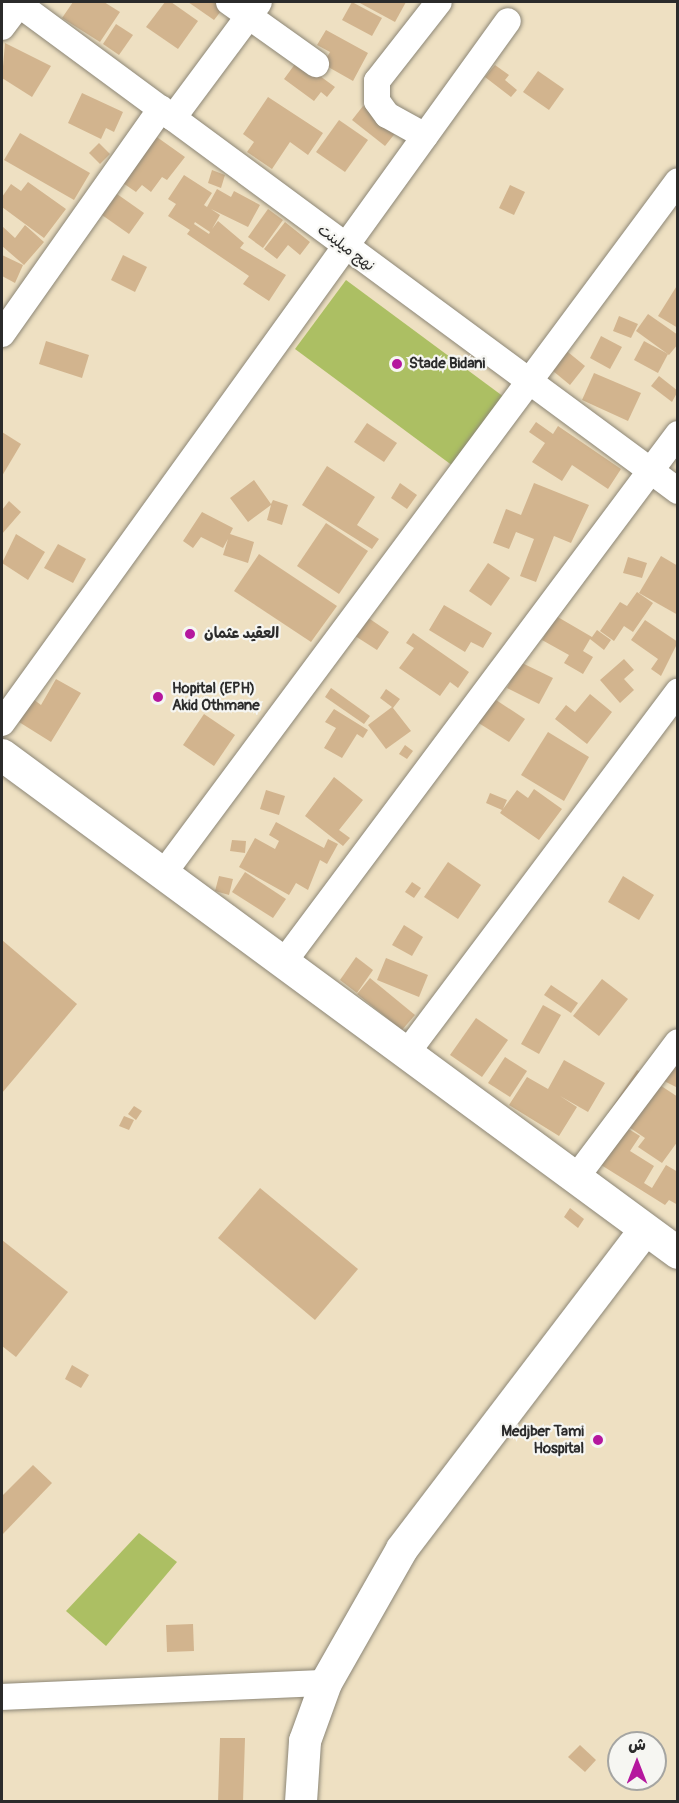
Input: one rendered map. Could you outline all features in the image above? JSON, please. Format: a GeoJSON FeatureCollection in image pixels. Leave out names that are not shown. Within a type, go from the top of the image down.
{"type":"FeatureCollection","features":[{"type":"Feature","properties":{"kind":"main road"},"geometry":{"type":"LineString","coordinates":[[2,755],[678,1253]]}},
{"type":"Feature","properties":{"kind":"main road"},"geometry":{"type":"LineString","coordinates":[[301,1802],[304,1741],[326,1683],[402,1549],[645,1230]]}},
{"type":"Feature","properties":{"kind":"street"},"geometry":{"type":"LineString","coordinates":[[2,27],[19,2]]}},
{"type":"Feature","properties":{"kind":"street","name":"نهج ميلينت"},"geometry":{"type":"LineString","coordinates":[[19,2],[344,248],[678,491]]}},
{"type":"Feature","properties":{"kind":"street"},"geometry":{"type":"LineString","coordinates":[[425,136],[387,115],[377,101],[377,81],[440,2]]}},
{"type":"Feature","properties":{"kind":"street"},"geometry":{"type":"LineString","coordinates":[[4,324],[167,114],[245,6],[316,64]]}},
{"type":"Feature","properties":{"kind":"street"},"geometry":{"type":"LineString","coordinates":[[2,723],[508,21]]}},
{"type":"Feature","properties":{"kind":"street"},"geometry":{"type":"LineString","coordinates":[[163,874],[678,181]]}},
{"type":"Feature","properties":{"kind":"street"},"geometry":{"type":"LineString","coordinates":[[283,963],[678,434]]}},
{"type":"Feature","properties":{"kind":"street"},"geometry":{"type":"LineString","coordinates":[[406,1054],[678,692]]}},
{"type":"Feature","properties":{"kind":"street"},"geometry":{"type":"LineString","coordinates":[[575,1179],[678,1042]]}},
{"type":"Feature","properties":{"kind":"street"},"geometry":{"type":"LineString","coordinates":[[2,1696],[326,1683]]}},
{"type":"Feature","properties":{"kind":"green space"},"geometry":{"type":"Polygon","coordinates":[[[346,280],[504,397],[453,466],[295,349],[346,280]]]}},
{"type":"Feature","properties":{"kind":"green space"},"geometry":{"type":"Polygon","coordinates":[[[139,1533],[177,1562],[106,1646],[66,1611],[139,1533]]]}},
{"type":"Feature","properties":{"kind":"building"},"geometry":{"type":"Polygon","coordinates":[[[73,2],[104,2],[120,12],[100,42],[62,18],[73,2]]]}},
{"type":"Feature","properties":{"kind":"building"},"geometry":{"type":"Polygon","coordinates":[[[165,2],[171,2],[198,21],[178,49],[146,27],[165,2]]]}},
{"type":"Feature","properties":{"kind":"building"},"geometry":{"type":"Polygon","coordinates":[[[188,2],[219,2],[225,6],[214,20],[188,2]]]}},
{"type":"Feature","properties":{"kind":"building"},"geometry":{"type":"Polygon","coordinates":[[[352,2],[382,18],[372,36],[342,20],[352,2]]]}},
{"type":"Feature","properties":{"kind":"building"},"geometry":{"type":"Polygon","coordinates":[[[358,2],[406,2],[395,22],[358,2]]]}},
{"type":"Feature","properties":{"kind":"building"},"geometry":{"type":"Polygon","coordinates":[[[116,24],[133,35],[119,55],[103,44],[116,24]]]}},
{"type":"Feature","properties":{"kind":"building"},"geometry":{"type":"Polygon","coordinates":[[[326,30],[368,53],[353,81],[323,64],[330,52],[317,45],[326,30]]]}},
{"type":"Feature","properties":{"kind":"building"},"geometry":{"type":"Polygon","coordinates":[[[5,43],[51,66],[32,97],[2,78],[5,43]]]}},
{"type":"Feature","properties":{"kind":"building"},"geometry":{"type":"Polygon","coordinates":[[[298,60],[335,87],[327,97],[321,92],[314,101],[284,79],[298,60]]]}},
{"type":"Feature","properties":{"kind":"building"},"geometry":{"type":"Polygon","coordinates":[[[495,65],[509,75],[505,80],[517,90],[511,97],[485,77],[495,65]]]}},
{"type":"Feature","properties":{"kind":"building"},"geometry":{"type":"Polygon","coordinates":[[[538,71],[564,89],[549,110],[523,92],[538,71]]]}},
{"type":"Feature","properties":{"kind":"building"},"geometry":{"type":"Polygon","coordinates":[[[82,93],[123,112],[114,132],[106,128],[101,139],[68,123],[82,93]]]}},
{"type":"Feature","properties":{"kind":"building"},"geometry":{"type":"Polygon","coordinates":[[[268,97],[323,133],[308,155],[290,142],[272,169],[247,152],[254,142],[243,134],[268,97]]]}},
{"type":"Feature","properties":{"kind":"building"},"geometry":{"type":"Polygon","coordinates":[[[363,106],[397,131],[385,146],[352,120],[363,106]]]}},
{"type":"Feature","properties":{"kind":"building"},"geometry":{"type":"Polygon","coordinates":[[[339,120],[368,140],[345,172],[316,152],[339,120]]]}},
{"type":"Feature","properties":{"kind":"building"},"geometry":{"type":"Polygon","coordinates":[[[20,133],[90,173],[74,200],[4,160],[20,133]]]}},
{"type":"Feature","properties":{"kind":"building"},"geometry":{"type":"Polygon","coordinates":[[[154,135],[185,157],[167,180],[162,177],[151,192],[142,185],[136,192],[120,181],[154,135]]]}},
{"type":"Feature","properties":{"kind":"building"},"geometry":{"type":"Polygon","coordinates":[[[99,143],[110,154],[100,164],[89,153],[99,143]]]}},
{"type":"Feature","properties":{"kind":"building"},"geometry":{"type":"Polygon","coordinates":[[[212,170],[225,175],[221,188],[208,183],[212,170]]]}},
{"type":"Feature","properties":{"kind":"building"},"geometry":{"type":"Polygon","coordinates":[[[184,175],[212,193],[204,205],[207,207],[217,189],[231,197],[234,191],[260,205],[248,227],[211,209],[220,215],[212,229],[218,221],[244,243],[240,248],[286,275],[269,301],[243,284],[249,276],[187,234],[190,230],[168,216],[176,204],[168,199],[184,175]],[[195,222],[194,224],[209,234],[210,232],[195,222]]]}},
{"type":"Feature","properties":{"kind":"building"},"geometry":{"type":"Polygon","coordinates":[[[28,182],[66,209],[44,238],[2,207],[2,197],[11,184],[21,191],[28,182]]]}},
{"type":"Feature","properties":{"kind":"building"},"geometry":{"type":"Polygon","coordinates":[[[510,185],[525,192],[514,215],[499,208],[510,185]]]}},
{"type":"Feature","properties":{"kind":"building"},"geometry":{"type":"Polygon","coordinates":[[[117,194],[144,213],[129,234],[102,215],[117,194]]]}},
{"type":"Feature","properties":{"kind":"building"},"geometry":{"type":"Polygon","coordinates":[[[268,209],[283,220],[263,248],[248,237],[268,209]]]}},
{"type":"Feature","properties":{"kind":"building"},"geometry":{"type":"Polygon","coordinates":[[[285,222],[310,242],[300,255],[288,245],[277,259],[264,249],[285,222]]]}},
{"type":"Feature","properties":{"kind":"building"},"geometry":{"type":"Polygon","coordinates":[[[25,225],[44,242],[24,265],[2,246],[2,226],[15,238],[25,225]]]}},
{"type":"Feature","properties":{"kind":"building"},"geometry":{"type":"Polygon","coordinates":[[[2,255],[23,265],[15,283],[2,276],[2,255]]]}},
{"type":"Feature","properties":{"kind":"building"},"geometry":{"type":"Polygon","coordinates":[[[123,255],[147,267],[135,292],[111,280],[123,255]]]}},
{"type":"Feature","properties":{"kind":"building"},"geometry":{"type":"Polygon","coordinates":[[[678,284],[678,328],[658,316],[678,284]]]}},
{"type":"Feature","properties":{"kind":"building"},"geometry":{"type":"Polygon","coordinates":[[[648,314],[678,335],[678,344],[669,355],[636,331],[648,314]]]}},
{"type":"Feature","properties":{"kind":"building"},"geometry":{"type":"Polygon","coordinates":[[[619,316],[638,324],[631,338],[613,331],[619,316]]]}},
{"type":"Feature","properties":{"kind":"building"},"geometry":{"type":"Polygon","coordinates":[[[601,336],[622,347],[610,369],[590,358],[601,336]]]}},
{"type":"Feature","properties":{"kind":"building"},"geometry":{"type":"Polygon","coordinates":[[[46,341],[89,355],[82,378],[39,364],[46,341]]]}},
{"type":"Feature","properties":{"kind":"building"},"geometry":{"type":"Polygon","coordinates":[[[644,341],[668,354],[658,373],[634,360],[644,341]]]}},
{"type":"Feature","properties":{"kind":"building"},"geometry":{"type":"Polygon","coordinates":[[[563,348],[585,366],[570,385],[547,366],[563,348]]]}},
{"type":"Feature","properties":{"kind":"building"},"geometry":{"type":"Polygon","coordinates":[[[594,373],[641,393],[628,421],[582,400],[594,373]]]}},
{"type":"Feature","properties":{"kind":"building"},"geometry":{"type":"Polygon","coordinates":[[[659,376],[678,391],[672,402],[651,386],[659,376]]]}},
{"type":"Feature","properties":{"kind":"building"},"geometry":{"type":"Polygon","coordinates":[[[536,422],[553,434],[558,426],[621,469],[608,489],[572,465],[562,481],[532,462],[545,443],[529,432],[536,422]]]}},
{"type":"Feature","properties":{"kind":"building"},"geometry":{"type":"Polygon","coordinates":[[[367,423],[397,443],[384,462],[354,442],[367,423]]]}},
{"type":"Feature","properties":{"kind":"building"},"geometry":{"type":"Polygon","coordinates":[[[2,432],[21,444],[2,476],[2,432]]]}},
{"type":"Feature","properties":{"kind":"building"},"geometry":{"type":"Polygon","coordinates":[[[327,466],[375,497],[357,525],[379,539],[372,549],[302,505],[327,466]]]}},
{"type":"Feature","properties":{"kind":"building"},"geometry":{"type":"Polygon","coordinates":[[[254,480],[271,504],[273,500],[288,505],[282,525],[267,520],[271,505],[248,522],[230,498],[254,480]]]}},
{"type":"Feature","properties":{"kind":"building"},"geometry":{"type":"Polygon","coordinates":[[[400,483],[417,495],[407,509],[391,498],[400,483]]]}},
{"type":"Feature","properties":{"kind":"building"},"geometry":{"type":"Polygon","coordinates":[[[534,483],[589,505],[571,543],[554,536],[536,582],[520,576],[534,539],[516,532],[509,549],[493,543],[506,509],[521,515],[534,483]]]}},
{"type":"Feature","properties":{"kind":"building"},"geometry":{"type":"Polygon","coordinates":[[[9,501],[21,512],[2,534],[2,510],[9,501]]]}},
{"type":"Feature","properties":{"kind":"building"},"geometry":{"type":"Polygon","coordinates":[[[202,512],[233,528],[230,534],[254,542],[248,563],[223,555],[228,539],[223,548],[201,537],[193,548],[183,541],[202,512]]]}},
{"type":"Feature","properties":{"kind":"building"},"geometry":{"type":"Polygon","coordinates":[[[326,523],[368,551],[339,594],[297,566],[326,523]]]}},
{"type":"Feature","properties":{"kind":"building"},"geometry":{"type":"Polygon","coordinates":[[[16,534],[45,552],[28,580],[2,563],[16,534]]]}},
{"type":"Feature","properties":{"kind":"building"},"geometry":{"type":"Polygon","coordinates":[[[58,544],[86,559],[73,583],[44,568],[58,544]]]}},
{"type":"Feature","properties":{"kind":"building"},"geometry":{"type":"Polygon","coordinates":[[[259,554],[337,606],[311,642],[234,591],[259,554]]]}},
{"type":"Feature","properties":{"kind":"building"},"geometry":{"type":"Polygon","coordinates":[[[661,556],[678,566],[678,615],[639,593],[661,556]]]}},
{"type":"Feature","properties":{"kind":"building"},"geometry":{"type":"Polygon","coordinates":[[[628,557],[647,563],[642,578],[623,573],[628,557]]]}},
{"type":"Feature","properties":{"kind":"building"},"geometry":{"type":"Polygon","coordinates":[[[488,563],[510,578],[491,606],[469,591],[488,563]]]}},
{"type":"Feature","properties":{"kind":"building"},"geometry":{"type":"Polygon","coordinates":[[[637,592],[653,603],[633,632],[624,626],[614,641],[600,631],[620,602],[627,606],[637,592]]]}},
{"type":"Feature","properties":{"kind":"building"},"geometry":{"type":"Polygon","coordinates":[[[444,605],[492,633],[483,648],[471,642],[465,652],[429,630],[444,605]]]}},
{"type":"Feature","properties":{"kind":"building"},"geometry":{"type":"Polygon","coordinates":[[[364,615],[389,632],[377,650],[352,634],[364,615]]]}},
{"type":"Feature","properties":{"kind":"building"},"geometry":{"type":"Polygon","coordinates":[[[556,616],[592,637],[597,630],[611,640],[604,650],[590,639],[583,651],[593,657],[583,674],[564,663],[569,655],[542,640],[556,616]]]}},
{"type":"Feature","properties":{"kind":"building"},"geometry":{"type":"Polygon","coordinates":[[[645,620],[678,642],[661,676],[651,669],[658,659],[631,640],[645,620]]]}},
{"type":"Feature","properties":{"kind":"building"},"geometry":{"type":"Polygon","coordinates":[[[413,633],[469,672],[458,688],[450,682],[440,696],[399,668],[414,648],[406,643],[413,633]]]}},
{"type":"Feature","properties":{"kind":"building"},"geometry":{"type":"Polygon","coordinates":[[[624,659],[634,670],[624,679],[634,690],[620,703],[600,680],[624,659]]]}},
{"type":"Feature","properties":{"kind":"building"},"geometry":{"type":"Polygon","coordinates":[[[520,662],[553,678],[539,704],[507,688],[520,662]]]}},
{"type":"Feature","properties":{"kind":"building"},"geometry":{"type":"Polygon","coordinates":[[[56,679],[81,693],[51,742],[19,722],[33,699],[41,705],[56,679]]]}},
{"type":"Feature","properties":{"kind":"building"},"geometry":{"type":"Polygon","coordinates":[[[331,688],[370,716],[364,724],[325,697],[331,688]]]}},
{"type":"Feature","properties":{"kind":"building"},"geometry":{"type":"Polygon","coordinates":[[[386,689],[400,699],[393,708],[411,731],[386,749],[368,725],[392,707],[380,698],[386,689]]]}},
{"type":"Feature","properties":{"kind":"building"},"geometry":{"type":"Polygon","coordinates":[[[590,694],[612,712],[587,744],[555,719],[566,705],[575,712],[590,694]]]}},
{"type":"Feature","properties":{"kind":"building"},"geometry":{"type":"Polygon","coordinates":[[[493,698],[525,719],[509,742],[477,722],[493,698]]]}},
{"type":"Feature","properties":{"kind":"building"},"geometry":{"type":"Polygon","coordinates":[[[334,709],[368,730],[363,738],[357,734],[342,758],[324,748],[336,728],[325,722],[334,709]]]}},
{"type":"Feature","properties":{"kind":"building"},"geometry":{"type":"Polygon","coordinates":[[[204,714],[235,735],[214,766],[183,745],[204,714]]]}},
{"type":"Feature","properties":{"kind":"building"},"geometry":{"type":"Polygon","coordinates":[[[548,732],[589,757],[564,801],[521,775],[548,732]]]}},
{"type":"Feature","properties":{"kind":"building"},"geometry":{"type":"Polygon","coordinates":[[[405,745],[413,751],[407,759],[399,754],[405,745]]]}},
{"type":"Feature","properties":{"kind":"building"},"geometry":{"type":"Polygon","coordinates":[[[334,777],[363,800],[339,830],[350,838],[343,846],[305,816],[334,777]]]}},
{"type":"Feature","properties":{"kind":"building"},"geometry":{"type":"Polygon","coordinates":[[[534,789],[562,809],[539,840],[500,813],[502,810],[486,803],[490,793],[507,800],[503,809],[517,790],[528,798],[534,789]]]}},
{"type":"Feature","properties":{"kind":"building"},"geometry":{"type":"Polygon","coordinates":[[[266,790],[285,796],[279,815],[260,809],[266,790]]]}},
{"type":"Feature","properties":{"kind":"building"},"geometry":{"type":"Polygon","coordinates":[[[276,822],[324,848],[328,839],[338,844],[327,864],[320,860],[308,890],[296,883],[289,895],[239,867],[255,838],[275,849],[279,841],[269,835],[276,822]]]}},
{"type":"Feature","properties":{"kind":"building"},"geometry":{"type":"Polygon","coordinates":[[[232,840],[246,841],[245,853],[230,851],[232,840]]]}},
{"type":"Feature","properties":{"kind":"building"},"geometry":{"type":"Polygon","coordinates":[[[448,862],[481,885],[458,919],[424,897],[448,862]]]}},
{"type":"Feature","properties":{"kind":"building"},"geometry":{"type":"Polygon","coordinates":[[[245,872],[286,899],[273,918],[232,892],[245,872]]]}},
{"type":"Feature","properties":{"kind":"building"},"geometry":{"type":"Polygon","coordinates":[[[219,876],[233,879],[229,895],[215,891],[219,876]]]}},
{"type":"Feature","properties":{"kind":"building"},"geometry":{"type":"Polygon","coordinates":[[[623,876],[654,895],[639,920],[608,902],[623,876]]]}},
{"type":"Feature","properties":{"kind":"building"},"geometry":{"type":"Polygon","coordinates":[[[412,882],[421,888],[414,898],[405,892],[412,882]]]}},
{"type":"Feature","properties":{"kind":"building"},"geometry":{"type":"Polygon","coordinates":[[[404,925],[423,937],[412,956],[392,945],[404,925]]]}},
{"type":"Feature","properties":{"kind":"building"},"geometry":{"type":"Polygon","coordinates":[[[2,940],[77,1004],[2,1093],[2,940]]]}},
{"type":"Feature","properties":{"kind":"building"},"geometry":{"type":"Polygon","coordinates":[[[356,957],[373,970],[357,993],[340,980],[356,957]]]}},
{"type":"Feature","properties":{"kind":"building"},"geometry":{"type":"Polygon","coordinates":[[[386,958],[428,975],[419,997],[377,980],[386,958]]]}},
{"type":"Feature","properties":{"kind":"building"},"geometry":{"type":"Polygon","coordinates":[[[370,978],[415,1015],[402,1030],[357,994],[370,978]]]}},
{"type":"Feature","properties":{"kind":"building"},"geometry":{"type":"Polygon","coordinates":[[[602,979],[628,999],[599,1036],[573,1016],[602,979]]]}},
{"type":"Feature","properties":{"kind":"building"},"geometry":{"type":"Polygon","coordinates":[[[551,985],[578,1003],[571,1013],[544,995],[551,985]]]}},
{"type":"Feature","properties":{"kind":"building"},"geometry":{"type":"Polygon","coordinates":[[[543,1005],[561,1015],[539,1054],[521,1044],[543,1005]]]}},
{"type":"Feature","properties":{"kind":"building"},"geometry":{"type":"Polygon","coordinates":[[[476,1018],[508,1040],[482,1077],[450,1055],[476,1018]]]}},
{"type":"Feature","properties":{"kind":"building"},"geometry":{"type":"Polygon","coordinates":[[[678,1055],[678,1088],[654,1076],[678,1055]]]}},
{"type":"Feature","properties":{"kind":"building"},"geometry":{"type":"Polygon","coordinates":[[[505,1057],[527,1071],[510,1097],[488,1083],[505,1057]]]}},
{"type":"Feature","properties":{"kind":"building"},"geometry":{"type":"Polygon","coordinates":[[[564,1060],[605,1083],[588,1112],[560,1096],[577,1107],[559,1136],[509,1105],[527,1077],[548,1089],[564,1060]]]}},
{"type":"Feature","properties":{"kind":"building"},"geometry":{"type":"Polygon","coordinates":[[[637,1070],[678,1097],[678,1141],[662,1163],[638,1147],[645,1138],[608,1113],[637,1070]]]}},
{"type":"Feature","properties":{"kind":"building"},"geometry":{"type":"Polygon","coordinates":[[[134,1106],[142,1111],[136,1120],[128,1114],[134,1106]]]}},
{"type":"Feature","properties":{"kind":"building"},"geometry":{"type":"Polygon","coordinates":[[[124,1116],[134,1120],[129,1130],[119,1126],[124,1116]]]}},
{"type":"Feature","properties":{"kind":"building"},"geometry":{"type":"Polygon","coordinates":[[[614,1120],[640,1136],[630,1151],[654,1166],[644,1183],[652,1188],[666,1165],[678,1172],[678,1205],[669,1200],[665,1205],[590,1158],[614,1120]]]}},
{"type":"Feature","properties":{"kind":"building"},"geometry":{"type":"Polygon","coordinates":[[[260,1188],[358,1269],[315,1320],[218,1238],[260,1188]]]}},
{"type":"Feature","properties":{"kind":"building"},"geometry":{"type":"Polygon","coordinates":[[[570,1208],[584,1219],[578,1228],[564,1217],[570,1208]]]}},
{"type":"Feature","properties":{"kind":"building"},"geometry":{"type":"Polygon","coordinates":[[[2,1240],[68,1292],[16,1357],[2,1346],[2,1240]]]}},
{"type":"Feature","properties":{"kind":"building"},"geometry":{"type":"Polygon","coordinates":[[[72,1365],[89,1375],[81,1388],[65,1379],[72,1365]]]}},
{"type":"Feature","properties":{"kind":"building"},"geometry":{"type":"Polygon","coordinates":[[[33,1465],[52,1483],[2,1535],[2,1496],[33,1465]]]}},
{"type":"Feature","properties":{"kind":"building"},"geometry":{"type":"Polygon","coordinates":[[[193,1624],[194,1651],[167,1652],[166,1625],[193,1624]]]}},
{"type":"Feature","properties":{"kind":"building"},"geometry":{"type":"Polygon","coordinates":[[[220,1738],[245,1738],[243,1802],[218,1802],[220,1738]]]}},
{"type":"Feature","properties":{"kind":"building"},"geometry":{"type":"Polygon","coordinates":[[[580,1745],[596,1760],[585,1772],[568,1757],[580,1745]]]}},
{"type":"Feature","properties":{"kind":"place","name":"Stade Bidani"},"geometry":{"type":"Point","coordinates":[397,364]}},
{"type":"Feature","properties":{"kind":"place","name":"العقيد عثمان"},"geometry":{"type":"Point","coordinates":[190,634]}},
{"type":"Feature","properties":{"kind":"place","name":"Hopital (EPH) Akid Othmane"},"geometry":{"type":"Point","coordinates":[158,697]}},
{"type":"Feature","properties":{"kind":"place","name":"Medjber Tami Hospital"},"geometry":{"type":"Point","coordinates":[598,1440]}}]}
